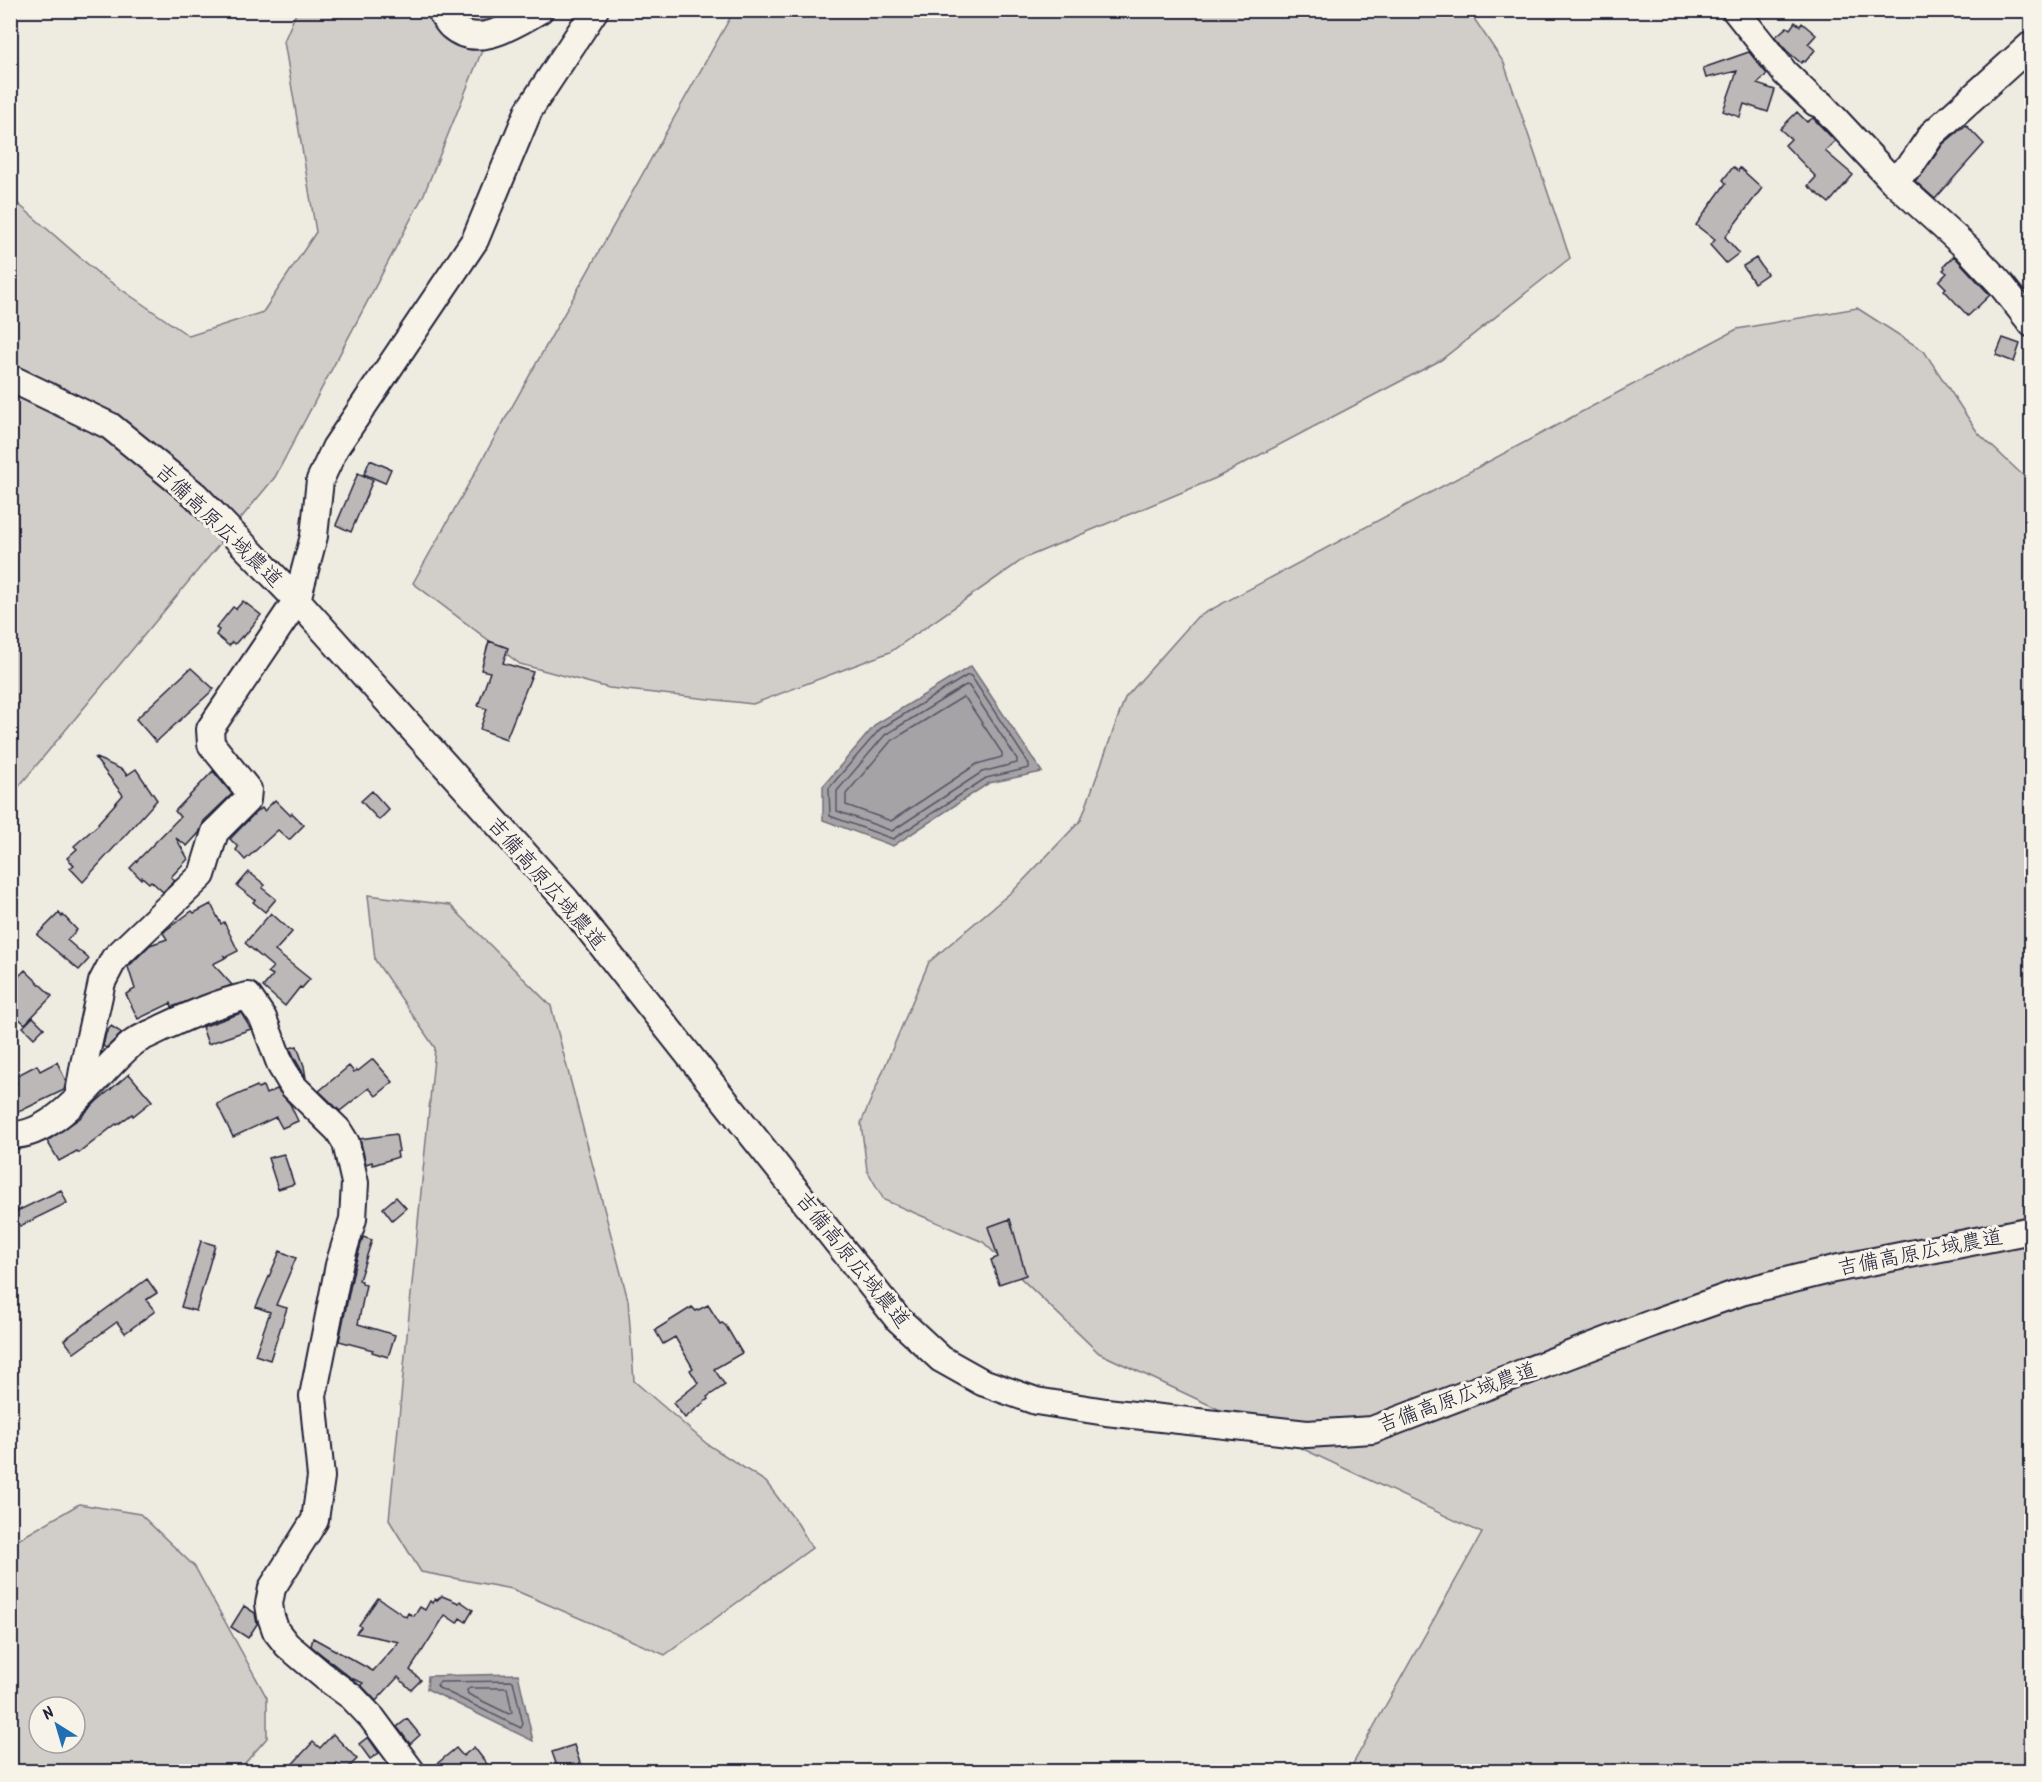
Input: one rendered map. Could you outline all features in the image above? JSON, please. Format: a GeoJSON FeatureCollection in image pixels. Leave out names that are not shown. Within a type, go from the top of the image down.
{"type":"FeatureCollection","features":[{"type":"Feature","properties":{"kind":"street"},"geometry":{"type":"LineString","coordinates":[[440,10],[452,27],[467,34],[480,35],[499,32],[540,10]]}},
{"type":"Feature","properties":{"kind":"street"},"geometry":{"type":"LineString","coordinates":[[78,1099],[102,982],[114,959],[202,875],[215,832],[247,800],[248,790],[211,744],[210,729],[297,600],[314,536],[320,480],[335,448],[475,240],[529,110],[595,10]]}},
{"type":"Feature","properties":{"kind":"street"},"geometry":{"type":"LineString","coordinates":[[1735,10],[1785,73],[1816,103],[1821,104],[1892,180],[1967,248],[1998,282],[2031,324]]}},
{"type":"Feature","properties":{"kind":"street"},"geometry":{"type":"LineString","coordinates":[[1892,180],[1911,165],[1932,134],[2031,44]]}},
{"type":"Feature","properties":{"kind":"street","name":"吉備高原広域農道"},"geometry":{"type":"LineString","coordinates":[[10,378],[110,426],[195,495],[297,600],[566,900],[897,1318],[941,1359],[982,1382],[1036,1401],[1106,1412],[1307,1434],[1372,1430],[1741,1292],[1834,1269],[2031,1230]]}},
{"type":"Feature","properties":{"kind":"street"},"geometry":{"type":"LineString","coordinates":[[10,1135],[22,1135],[47,1123],[78,1099],[134,1042],[203,1009],[248,996],[263,1018],[281,1066],[292,1086],[338,1130],[346,1143],[355,1183],[353,1219],[339,1265],[313,1396],[321,1477],[315,1520],[279,1574],[272,1588],[269,1604],[276,1631],[287,1645],[352,1697],[372,1718],[412,1772]]}},
{"type":"Feature","properties":{"kind":"shaded area"},"geometry":{"type":"Polygon","coordinates":[[[297,11],[498,11],[424,194],[275,477],[11,796],[11,203],[16,202],[99,274],[189,336],[263,312],[316,232],[284,41],[297,11]]]}},
{"type":"Feature","properties":{"kind":"shaded area"},"geometry":{"type":"Polygon","coordinates":[[[734,11],[1469,11],[1504,63],[1570,258],[1441,360],[1216,478],[1025,558],[890,652],[753,704],[609,688],[520,664],[413,583],[734,11]]]}},
{"type":"Feature","properties":{"kind":"shaded area"},"geometry":{"type":"Polygon","coordinates":[[[1857,308],[1924,351],[1978,433],[2031,483],[2031,1771],[1349,1771],[1482,1533],[1099,1353],[983,1242],[884,1200],[867,1170],[861,1123],[929,962],[1016,888],[1081,820],[1125,698],[1197,617],[1737,329],[1857,308]]]}},
{"type":"Feature","properties":{"kind":"shaded area"},"geometry":{"type":"Polygon","coordinates":[[[368,895],[450,905],[551,1006],[628,1300],[634,1381],[707,1444],[766,1482],[798,1524],[812,1548],[665,1655],[512,1589],[421,1572],[389,1520],[435,1048],[375,960],[368,895]]]}},
{"type":"Feature","properties":{"kind":"shaded area"},"geometry":{"type":"Polygon","coordinates":[[[79,1504],[140,1514],[195,1567],[267,1698],[267,1738],[238,1771],[12,1771],[11,1544],[79,1504]]]}},
{"type":"Feature","properties":{"kind":"water"},"geometry":{"type":"Polygon","coordinates":[[[971,666],[1042,772],[989,783],[893,846],[823,820],[823,786],[876,724],[971,666]]]}},
{"type":"Feature","properties":{"kind":"water"},"geometry":{"type":"Polygon","coordinates":[[[518,1674],[533,1741],[427,1689],[428,1676],[518,1674]]]}},
{"type":"Feature","properties":{"kind":"building"},"geometry":{"type":"Polygon","coordinates":[[[1795,22],[1800,26],[1802,23],[1816,35],[1808,44],[1815,50],[1805,62],[1801,63],[1775,37],[1787,27],[1790,29],[1795,22]]]}},
{"type":"Feature","properties":{"kind":"building"},"geometry":{"type":"Polygon","coordinates":[[[1749,52],[1767,74],[1757,84],[1775,90],[1768,112],[1744,104],[1740,117],[1723,111],[1737,71],[1706,78],[1703,68],[1749,52]]]}},
{"type":"Feature","properties":{"kind":"building"},"geometry":{"type":"Polygon","coordinates":[[[1797,112],[1807,122],[1813,118],[1835,141],[1825,151],[1853,175],[1829,203],[1808,186],[1816,177],[1785,145],[1791,139],[1780,129],[1797,112]]]}},
{"type":"Feature","properties":{"kind":"building"},"geometry":{"type":"Polygon","coordinates":[[[1966,125],[1984,144],[1935,199],[1915,181],[1943,144],[1966,125]]]}},
{"type":"Feature","properties":{"kind":"building"},"geometry":{"type":"Polygon","coordinates":[[[1733,167],[1738,171],[1740,168],[1762,188],[1725,237],[1739,253],[1726,263],[1710,245],[1715,240],[1696,225],[1726,183],[1723,180],[1733,167]]]}},
{"type":"Feature","properties":{"kind":"building"},"geometry":{"type":"Polygon","coordinates":[[[1954,256],[1990,295],[1968,316],[1944,290],[1946,288],[1939,281],[1947,273],[1943,270],[1944,266],[1954,256]]]}},
{"type":"Feature","properties":{"kind":"building"},"geometry":{"type":"Polygon","coordinates":[[[1756,258],[1767,274],[1754,283],[1743,266],[1756,258]]]}},
{"type":"Feature","properties":{"kind":"building"},"geometry":{"type":"Polygon","coordinates":[[[2003,338],[2020,344],[2014,362],[1996,355],[2003,338]]]}},
{"type":"Feature","properties":{"kind":"building"},"geometry":{"type":"Polygon","coordinates":[[[370,460],[391,469],[385,483],[364,474],[370,460]]]}},
{"type":"Feature","properties":{"kind":"building"},"geometry":{"type":"Polygon","coordinates":[[[358,473],[373,480],[351,532],[336,525],[358,473]]]}},
{"type":"Feature","properties":{"kind":"building"},"geometry":{"type":"Polygon","coordinates":[[[243,601],[261,615],[243,638],[242,636],[235,644],[232,642],[229,646],[216,635],[219,630],[216,628],[233,607],[236,609],[243,601]]]}},
{"type":"Feature","properties":{"kind":"building"},"geometry":{"type":"Polygon","coordinates":[[[489,641],[508,648],[503,663],[533,672],[506,739],[480,729],[487,709],[478,706],[490,672],[481,670],[489,641]]]}},
{"type":"Feature","properties":{"kind":"building"},"geometry":{"type":"Polygon","coordinates":[[[191,668],[214,689],[156,742],[136,719],[191,668]]]}},
{"type":"Feature","properties":{"kind":"building"},"geometry":{"type":"Polygon","coordinates":[[[94,757],[123,770],[127,775],[136,769],[157,800],[83,882],[70,868],[74,865],[67,858],[77,849],[74,846],[99,824],[123,795],[94,757]]]}},
{"type":"Feature","properties":{"kind":"building"},"geometry":{"type":"Polygon","coordinates":[[[213,771],[232,794],[204,821],[199,833],[187,846],[176,838],[188,859],[171,877],[175,880],[163,892],[151,881],[149,883],[142,877],[141,879],[130,868],[180,817],[175,811],[213,771]]]}},
{"type":"Feature","properties":{"kind":"building"},"geometry":{"type":"Polygon","coordinates":[[[372,791],[389,810],[379,820],[361,801],[372,791]]]}},
{"type":"Feature","properties":{"kind":"building"},"geometry":{"type":"Polygon","coordinates":[[[275,800],[304,825],[289,840],[278,830],[245,860],[236,850],[238,847],[230,839],[255,813],[262,808],[264,811],[275,800]]]}},
{"type":"Feature","properties":{"kind":"building"},"geometry":{"type":"Polygon","coordinates":[[[249,872],[265,885],[262,888],[276,899],[265,912],[253,902],[255,900],[237,886],[249,872]]]}},
{"type":"Feature","properties":{"kind":"building"},"geometry":{"type":"Polygon","coordinates":[[[211,904],[221,924],[224,922],[238,951],[224,956],[225,958],[213,964],[232,985],[172,1007],[171,1003],[138,1019],[126,994],[135,989],[128,967],[150,945],[167,939],[163,933],[166,930],[192,911],[194,913],[211,904]]]}},
{"type":"Feature","properties":{"kind":"building"},"geometry":{"type":"Polygon","coordinates":[[[59,913],[77,930],[67,940],[89,959],[79,970],[37,935],[59,913]]]}},
{"type":"Feature","properties":{"kind":"building"},"geometry":{"type":"Polygon","coordinates":[[[271,913],[292,932],[275,951],[310,979],[302,988],[300,987],[285,1006],[263,987],[273,975],[268,972],[273,967],[245,943],[271,913]]]}},
{"type":"Feature","properties":{"kind":"building"},"geometry":{"type":"Polygon","coordinates":[[[25,970],[52,996],[25,1024],[10,1011],[10,985],[25,970]]]}},
{"type":"Feature","properties":{"kind":"building"},"geometry":{"type":"Polygon","coordinates":[[[241,1013],[251,1029],[208,1044],[202,1027],[241,1013]]]}},
{"type":"Feature","properties":{"kind":"building"},"geometry":{"type":"Polygon","coordinates":[[[33,1017],[44,1028],[34,1038],[23,1027],[33,1017]]]}},
{"type":"Feature","properties":{"kind":"building"},"geometry":{"type":"Polygon","coordinates":[[[111,1026],[122,1033],[106,1048],[103,1046],[106,1033],[111,1026]]]}},
{"type":"Feature","properties":{"kind":"building"},"geometry":{"type":"Polygon","coordinates":[[[297,1046],[304,1066],[306,1078],[290,1048],[297,1046]]]}},
{"type":"Feature","properties":{"kind":"building"},"geometry":{"type":"Polygon","coordinates":[[[373,1059],[393,1082],[376,1096],[369,1088],[340,1111],[319,1091],[349,1066],[354,1072],[358,1071],[373,1059]]]}},
{"type":"Feature","properties":{"kind":"building"},"geometry":{"type":"Polygon","coordinates":[[[57,1062],[66,1081],[64,1090],[10,1116],[10,1087],[17,1084],[14,1077],[37,1065],[40,1071],[57,1062]]]}},
{"type":"Feature","properties":{"kind":"building"},"geometry":{"type":"Polygon","coordinates":[[[129,1074],[152,1101],[133,1116],[132,1114],[116,1124],[79,1153],[77,1151],[59,1161],[47,1141],[80,1118],[129,1074]]]}},
{"type":"Feature","properties":{"kind":"building"},"geometry":{"type":"Polygon","coordinates":[[[257,1086],[258,1088],[263,1086],[266,1094],[277,1089],[290,1104],[298,1121],[282,1128],[276,1117],[233,1137],[217,1104],[257,1086]]]}},
{"type":"Feature","properties":{"kind":"building"},"geometry":{"type":"Polygon","coordinates":[[[396,1134],[398,1157],[373,1165],[372,1162],[366,1164],[360,1139],[396,1134]]]}},
{"type":"Feature","properties":{"kind":"building"},"geometry":{"type":"Polygon","coordinates":[[[284,1154],[294,1184],[278,1189],[268,1158],[284,1154]]]}},
{"type":"Feature","properties":{"kind":"building"},"geometry":{"type":"Polygon","coordinates":[[[61,1190],[67,1203],[20,1226],[13,1213],[61,1190]]]}},
{"type":"Feature","properties":{"kind":"building"},"geometry":{"type":"Polygon","coordinates":[[[396,1197],[406,1208],[392,1220],[383,1208],[396,1197]]]}},
{"type":"Feature","properties":{"kind":"building"},"geometry":{"type":"Polygon","coordinates":[[[1010,1219],[1026,1275],[999,1284],[991,1260],[998,1257],[988,1227],[1010,1219]]]}},
{"type":"Feature","properties":{"kind":"building"},"geometry":{"type":"Polygon","coordinates":[[[363,1237],[372,1240],[359,1280],[366,1285],[358,1324],[395,1335],[388,1357],[372,1352],[373,1350],[339,1341],[363,1237]]]}},
{"type":"Feature","properties":{"kind":"building"},"geometry":{"type":"Polygon","coordinates":[[[201,1241],[215,1245],[196,1311],[181,1307],[201,1241]]]}},
{"type":"Feature","properties":{"kind":"building"},"geometry":{"type":"Polygon","coordinates":[[[280,1251],[296,1258],[276,1305],[287,1308],[270,1360],[255,1355],[270,1312],[256,1307],[280,1251]]]}},
{"type":"Feature","properties":{"kind":"building"},"geometry":{"type":"Polygon","coordinates":[[[147,1279],[157,1293],[146,1300],[155,1311],[125,1333],[117,1322],[74,1353],[64,1340],[147,1279]]]}},
{"type":"Feature","properties":{"kind":"building"},"geometry":{"type":"Polygon","coordinates":[[[708,1305],[720,1324],[726,1326],[742,1353],[714,1369],[725,1385],[707,1397],[708,1399],[685,1418],[673,1403],[698,1383],[690,1370],[693,1368],[675,1337],[663,1344],[655,1330],[692,1307],[696,1311],[708,1305]]]}},
{"type":"Feature","properties":{"kind":"building"},"geometry":{"type":"Polygon","coordinates":[[[442,1596],[459,1603],[460,1601],[473,1610],[466,1622],[460,1618],[457,1623],[445,1615],[410,1670],[421,1680],[411,1690],[398,1677],[376,1701],[361,1685],[363,1683],[351,1678],[311,1646],[313,1638],[373,1671],[399,1642],[356,1633],[378,1598],[406,1617],[408,1613],[414,1616],[420,1607],[425,1610],[430,1601],[432,1603],[442,1596]]]}},
{"type":"Feature","properties":{"kind":"building"},"geometry":{"type":"Polygon","coordinates":[[[244,1606],[255,1613],[257,1624],[248,1638],[231,1627],[244,1606]]]}},
{"type":"Feature","properties":{"kind":"building"},"geometry":{"type":"Polygon","coordinates":[[[407,1719],[420,1735],[410,1744],[397,1727],[407,1719]]]}},
{"type":"Feature","properties":{"kind":"building"},"geometry":{"type":"Polygon","coordinates":[[[333,1734],[357,1759],[345,1771],[337,1763],[330,1772],[285,1772],[313,1742],[320,1748],[333,1734]]]}},
{"type":"Feature","properties":{"kind":"building"},"geometry":{"type":"Polygon","coordinates":[[[368,1737],[379,1753],[370,1759],[359,1744],[368,1737]]]}},
{"type":"Feature","properties":{"kind":"building"},"geometry":{"type":"Polygon","coordinates":[[[574,1745],[583,1772],[559,1772],[552,1752],[574,1745]]]}},
{"type":"Feature","properties":{"kind":"building"},"geometry":{"type":"Polygon","coordinates":[[[474,1747],[493,1772],[427,1772],[456,1748],[463,1756],[474,1747]]]}}]}
